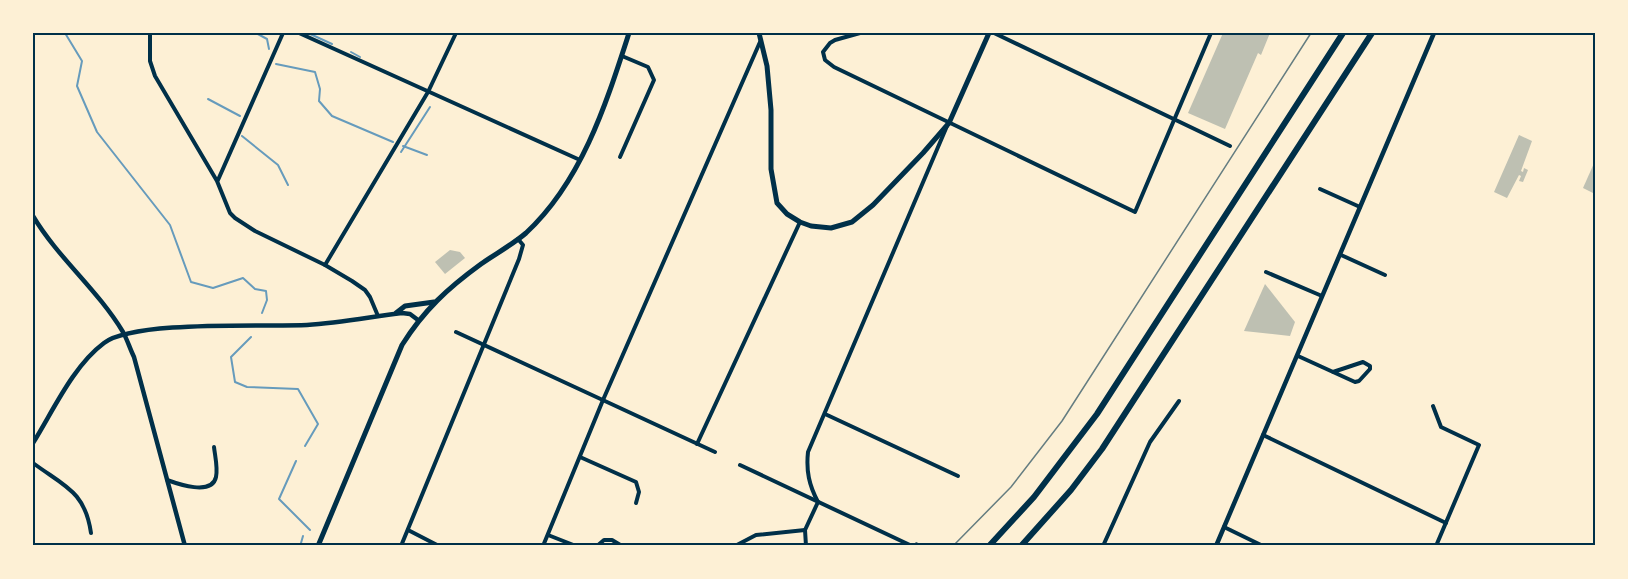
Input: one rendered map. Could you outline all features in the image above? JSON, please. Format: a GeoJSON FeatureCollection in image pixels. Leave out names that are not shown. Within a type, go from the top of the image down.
{"type":"FeatureCollection","features":[{"type":"Feature","properties":{"kind":"highway"},"geometry":{"type":"LineString","coordinates":[[989,546],[1034,497],[1097,414],[1343,33]]}},
{"type":"Feature","properties":{"kind":"highway"},"geometry":{"type":"LineString","coordinates":[[1021,546],[1052,512],[1102,449],[1372,33]]}},
{"type":"Feature","properties":{"kind":"main road"},"geometry":{"type":"LineString","coordinates":[[318,546],[397,355],[418,320],[460,279],[517,239],[550,209],[567,186],[581,160],[630,33]]}},
{"type":"Feature","properties":{"kind":"main road"},"geometry":{"type":"LineString","coordinates":[[761,36],[767,66],[771,110],[771,169],[777,203],[787,214],[800,222],[811,226],[831,228],[852,222],[861,216],[910,167],[949,123],[992,33]]}},
{"type":"Feature","properties":{"kind":"main road"},"geometry":{"type":"LineString","coordinates":[[396,313],[405,306],[434,302]]}},
{"type":"Feature","properties":{"kind":"street"},"geometry":{"type":"LineString","coordinates":[[150,33],[150,61],[155,76],[217,181],[230,213],[240,223],[325,265],[365,290],[373,301],[378,316]]}},
{"type":"Feature","properties":{"kind":"street"},"geometry":{"type":"LineString","coordinates":[[217,181],[283,33]]}},
{"type":"Feature","properties":{"kind":"street"},"geometry":{"type":"LineString","coordinates":[[299,33],[581,160]]}},
{"type":"Feature","properties":{"kind":"street"},"geometry":{"type":"LineString","coordinates":[[325,265],[428,92],[456,33]]}},
{"type":"Feature","properties":{"kind":"street"},"geometry":{"type":"LineString","coordinates":[[860,33],[836,39],[826,47],[823,55],[834,67],[1135,212],[1211,33]]}},
{"type":"Feature","properties":{"kind":"street"},"geometry":{"type":"LineString","coordinates":[[992,33],[1230,146]]}},
{"type":"Feature","properties":{"kind":"street"},"geometry":{"type":"LineString","coordinates":[[1216,546],[1434,33]]}},
{"type":"Feature","properties":{"kind":"street"},"geometry":{"type":"LineString","coordinates":[[543,546],[603,400],[761,36]]}},
{"type":"Feature","properties":{"kind":"street"},"geometry":{"type":"LineString","coordinates":[[620,157],[654,80],[648,67],[622,56]]}},
{"type":"Feature","properties":{"kind":"street"},"geometry":{"type":"LineString","coordinates":[[818,502],[810,487],[806,470],[808,452],[949,123]]}},
{"type":"Feature","properties":{"kind":"street"},"geometry":{"type":"LineString","coordinates":[[1320,189],[1361,207]]}},
{"type":"Feature","properties":{"kind":"street"},"geometry":{"type":"LineString","coordinates":[[33,216],[48,241],[107,309],[124,333],[134,357],[184,546]]}},
{"type":"Feature","properties":{"kind":"street"},"geometry":{"type":"LineString","coordinates":[[697,444],[800,222]]}},
{"type":"Feature","properties":{"kind":"street"},"geometry":{"type":"LineString","coordinates":[[400,546],[519,259],[523,245],[517,239]]}},
{"type":"Feature","properties":{"kind":"street"},"geometry":{"type":"LineString","coordinates":[[1341,255],[1385,275]]}},
{"type":"Feature","properties":{"kind":"street"},"geometry":{"type":"LineString","coordinates":[[1266,272],[1323,296]]}},
{"type":"Feature","properties":{"kind":"street"},"geometry":{"type":"LineString","coordinates":[[33,443],[76,373],[88,358],[105,342],[124,333],[188,327],[318,324],[353,321],[396,313],[408,313],[418,320]]}},
{"type":"Feature","properties":{"kind":"street"},"geometry":{"type":"LineString","coordinates":[[456,332],[715,452]]}},
{"type":"Feature","properties":{"kind":"street"},"geometry":{"type":"LineString","coordinates":[[1298,356],[1354,382],[1359,381],[1370,366],[1364,362],[1334,372]]}},
{"type":"Feature","properties":{"kind":"street"},"geometry":{"type":"LineString","coordinates":[[1103,546],[1150,442],[1179,400]]}},
{"type":"Feature","properties":{"kind":"street"},"geometry":{"type":"LineString","coordinates":[[1433,406],[1441,427],[1479,445],[1436,546]]}},
{"type":"Feature","properties":{"kind":"street"},"geometry":{"type":"LineString","coordinates":[[825,414],[958,476]]}},
{"type":"Feature","properties":{"kind":"street"},"geometry":{"type":"LineString","coordinates":[[1263,435],[1446,523]]}},
{"type":"Feature","properties":{"kind":"street"},"geometry":{"type":"LineString","coordinates":[[166,480],[195,488],[214,482],[216,477],[214,447]]}},
{"type":"Feature","properties":{"kind":"street"},"geometry":{"type":"LineString","coordinates":[[580,457],[636,482],[639,492],[636,503]]}},
{"type":"Feature","properties":{"kind":"street"},"geometry":{"type":"LineString","coordinates":[[33,463],[77,495],[85,507],[91,533]]}},
{"type":"Feature","properties":{"kind":"street"},"geometry":{"type":"LineString","coordinates":[[740,465],[912,546]]}},
{"type":"Feature","properties":{"kind":"street"},"geometry":{"type":"LineString","coordinates":[[806,546],[805,530],[818,502]]}},
{"type":"Feature","properties":{"kind":"street"},"geometry":{"type":"LineString","coordinates":[[1224,527],[1263,546]]}},
{"type":"Feature","properties":{"kind":"street"},"geometry":{"type":"LineString","coordinates":[[408,530],[440,546]]}},
{"type":"Feature","properties":{"kind":"street"},"geometry":{"type":"LineString","coordinates":[[735,546],[756,535],[805,530]]}},
{"type":"Feature","properties":{"kind":"street"},"geometry":{"type":"LineString","coordinates":[[548,535],[576,546]]}},
{"type":"Feature","properties":{"kind":"street"},"geometry":{"type":"LineString","coordinates":[[597,546],[604,540],[612,540],[622,546]]}},
{"type":"Feature","properties":{"kind":"building"},"geometry":{"type":"Polygon","coordinates":[[[1223,33],[1270,33],[1261,55],[1258,53],[1225,129],[1188,113],[1223,33]]]}},
{"type":"Feature","properties":{"kind":"building"},"geometry":{"type":"Polygon","coordinates":[[[1519,135],[1532,141],[1521,171],[1523,172],[1524,168],[1528,170],[1523,182],[1519,181],[1521,176],[1519,175],[1507,198],[1494,192],[1519,135]]]}},
{"type":"Feature","properties":{"kind":"building"},"geometry":{"type":"Polygon","coordinates":[[[1595,161],[1595,194],[1583,188],[1595,161]]]}},
{"type":"Feature","properties":{"kind":"building"},"geometry":{"type":"Polygon","coordinates":[[[450,250],[460,252],[465,258],[445,274],[435,262],[450,250]]]}},
{"type":"Feature","properties":{"kind":"building"},"geometry":{"type":"Polygon","coordinates":[[[1265,284],[1295,322],[1290,336],[1244,331],[1265,284]]]}},
{"type":"Feature","properties":{"kind":"waterway"},"geometry":{"type":"LineString","coordinates":[[65,33],[82,61],[77,86],[97,132],[170,225],[191,282],[213,288],[243,278],[255,289],[266,291],[267,300],[262,313]]}},
{"type":"Feature","properties":{"kind":"waterway"},"geometry":{"type":"LineString","coordinates":[[256,33],[267,39],[269,49]]}},
{"type":"Feature","properties":{"kind":"waterway"},"geometry":{"type":"LineString","coordinates":[[308,33],[332,44]]}},
{"type":"Feature","properties":{"kind":"waterway"},"geometry":{"type":"LineString","coordinates":[[351,52],[360,57]]}},
{"type":"Feature","properties":{"kind":"waterway"},"geometry":{"type":"LineString","coordinates":[[276,64],[315,72],[320,89],[319,101],[332,116],[393,142]]}},
{"type":"Feature","properties":{"kind":"waterway"},"geometry":{"type":"LineString","coordinates":[[208,99],[240,116]]}},
{"type":"Feature","properties":{"kind":"waterway"},"geometry":{"type":"LineString","coordinates":[[401,152],[430,107]]}},
{"type":"Feature","properties":{"kind":"waterway"},"geometry":{"type":"LineString","coordinates":[[242,136],[278,165],[288,185]]}},
{"type":"Feature","properties":{"kind":"waterway"},"geometry":{"type":"LineString","coordinates":[[403,146],[427,155]]}},
{"type":"Feature","properties":{"kind":"waterway"},"geometry":{"type":"LineString","coordinates":[[251,337],[231,357],[235,382],[247,387],[298,389],[318,424],[305,446]]}},
{"type":"Feature","properties":{"kind":"waterway"},"geometry":{"type":"LineString","coordinates":[[296,461],[279,499],[310,530]]}},
{"type":"Feature","properties":{"kind":"waterway"},"geometry":{"type":"LineString","coordinates":[[301,543],[303,536]]}},
{"type":"Feature","properties":{"kind":"tram line"},"geometry":{"type":"LineString","coordinates":[[953,546],[1011,487],[1062,421],[1311,33]]}}]}
